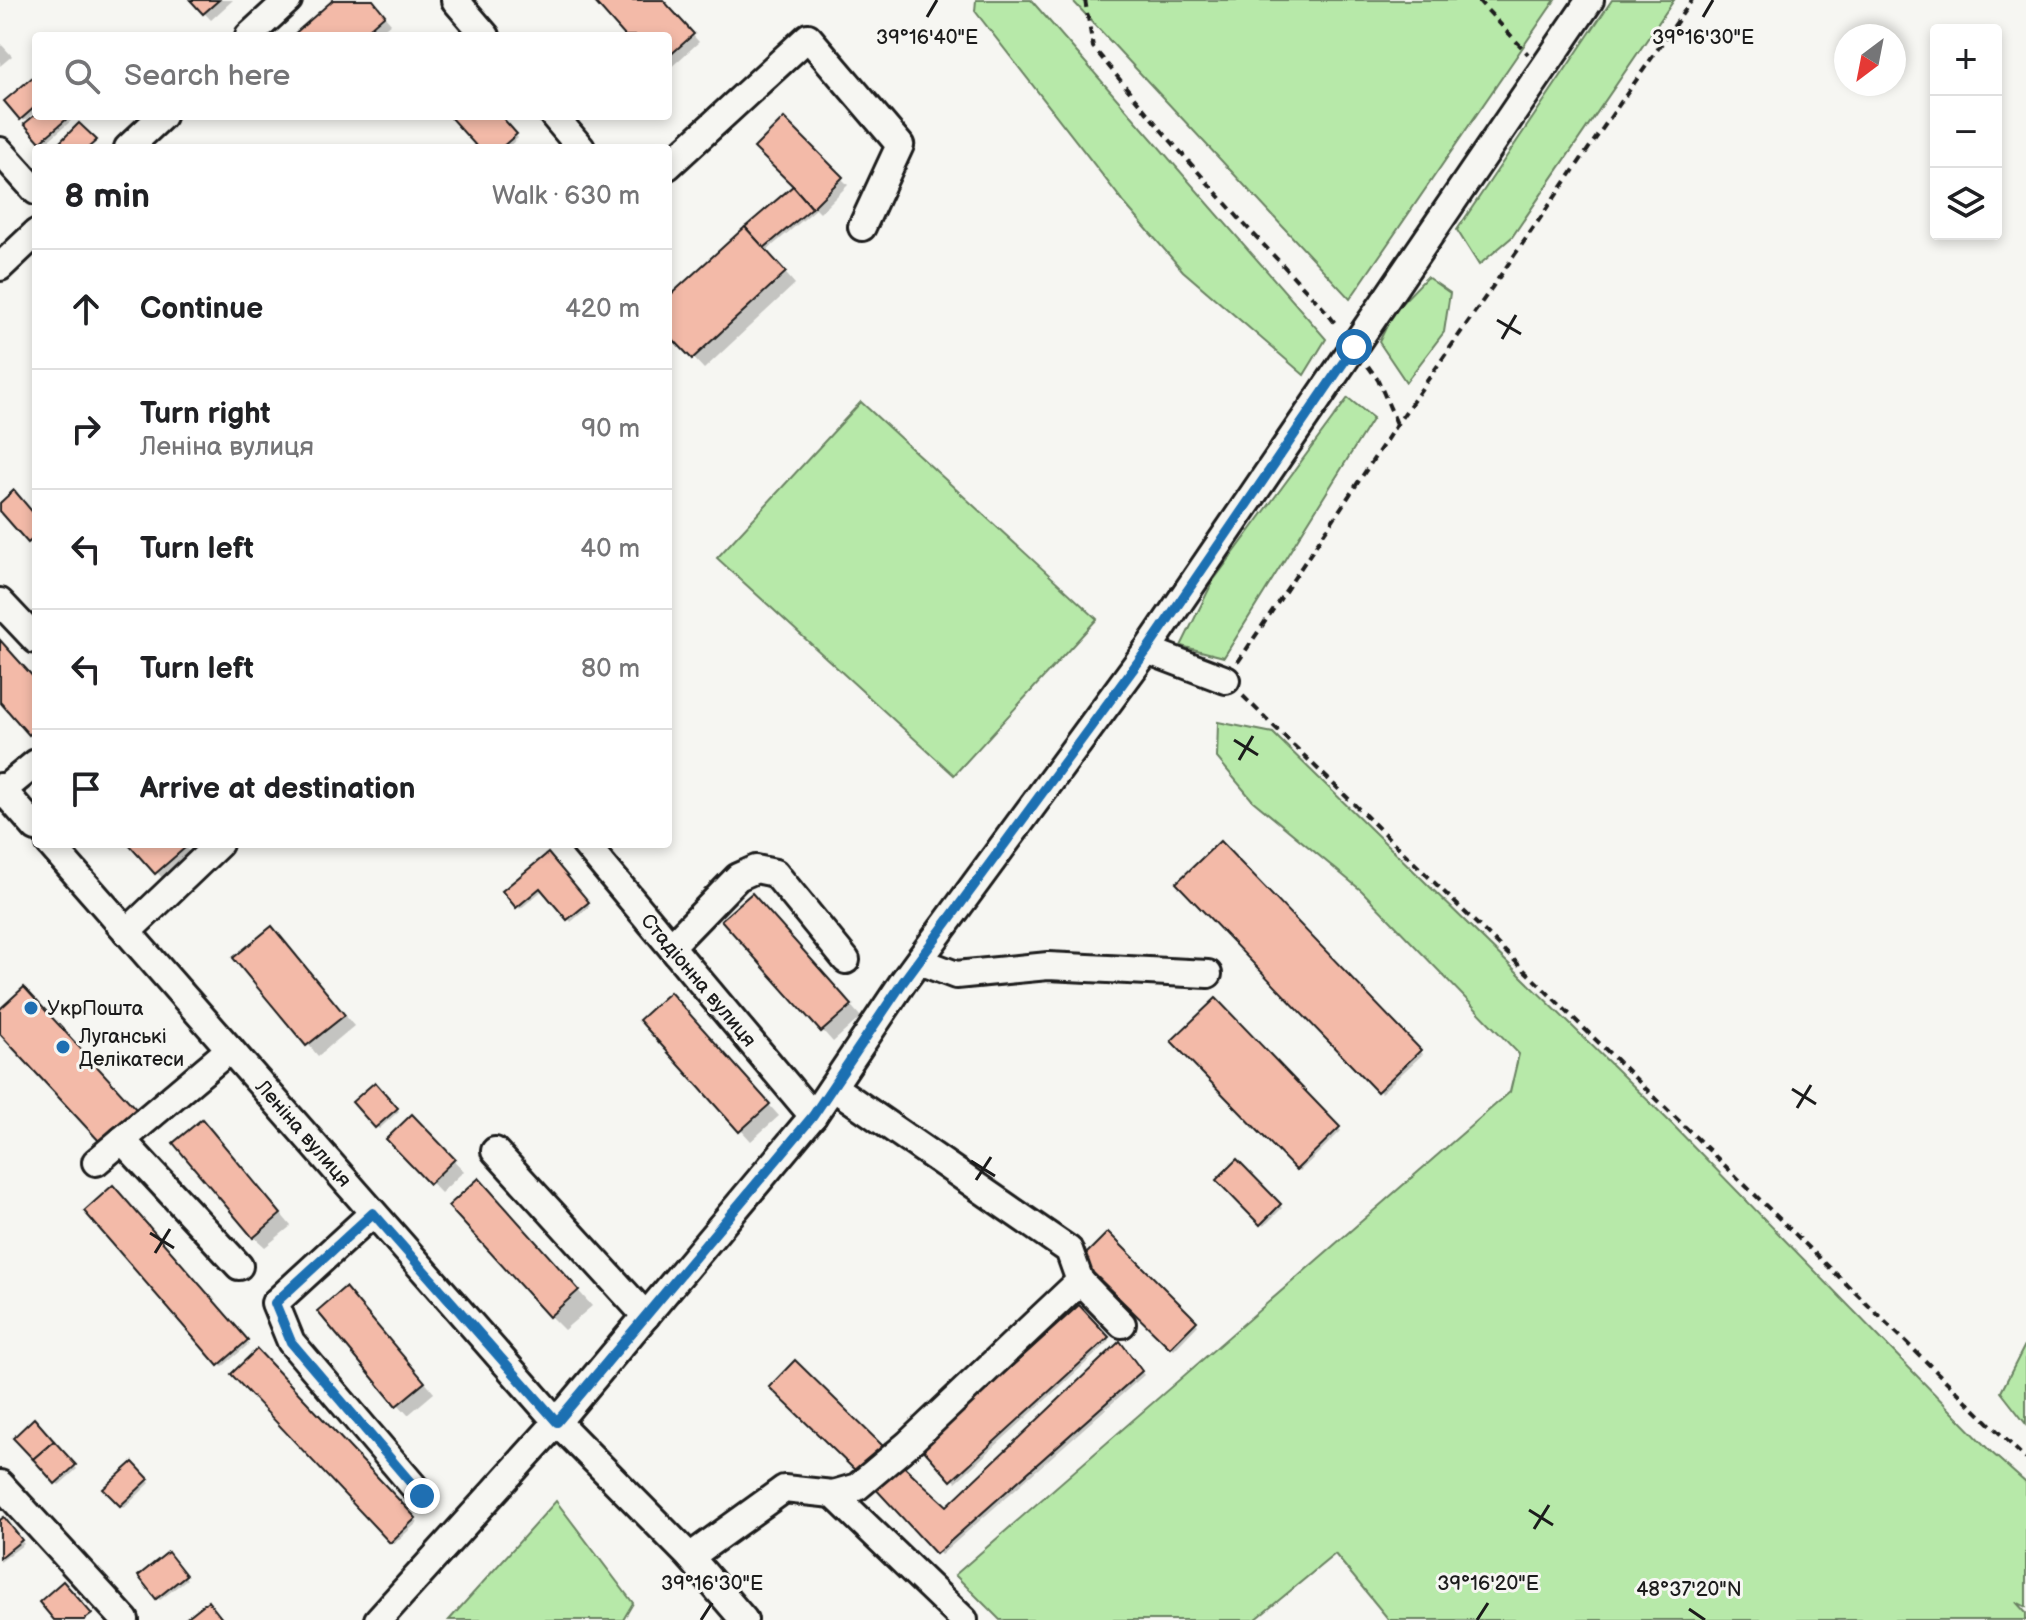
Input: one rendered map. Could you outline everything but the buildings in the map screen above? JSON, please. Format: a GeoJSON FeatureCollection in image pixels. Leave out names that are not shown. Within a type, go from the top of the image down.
{"type":"FeatureCollection","features":[{"type":"Feature","properties":{"kind":"street"},"geometry":{"type":"LineString","coordinates":[[253,32],[288,0]]}},
{"type":"Feature","properties":{"kind":"street"},"geometry":{"type":"LineString","coordinates":[[455,0],[483,32]]}},
{"type":"Feature","properties":{"kind":"street"},"geometry":{"type":"LineString","coordinates":[[378,1620],[557,1422],[813,1116],[919,961],[1147,650],[1590,0]]}},
{"type":"Feature","properties":{"kind":"street"},"geometry":{"type":"LineString","coordinates":[[672,162],[808,37],[900,145],[862,227]]}},
{"type":"Feature","properties":{"kind":"street"},"geometry":{"type":"LineString","coordinates":[[132,144],[158,120]]}},
{"type":"Feature","properties":{"kind":"street"},"geometry":{"type":"LineString","coordinates":[[557,120],[578,144]]}},
{"type":"Feature","properties":{"kind":"street"},"geometry":{"type":"LineString","coordinates":[[0,151],[32,187]]}},
{"type":"Feature","properties":{"kind":"street"},"geometry":{"type":"LineString","coordinates":[[0,267],[32,237]]}},
{"type":"Feature","properties":{"kind":"street"},"geometry":{"type":"LineString","coordinates":[[0,602],[32,636]]}},
{"type":"Feature","properties":{"kind":"street"},"geometry":{"type":"LineString","coordinates":[[1147,650],[1226,680]]}},
{"type":"Feature","properties":{"kind":"street"},"geometry":{"type":"LineString","coordinates":[[32,766],[1,788],[32,823]]}},
{"type":"Feature","properties":{"kind":"street","name":"Леніна вулиця"},"geometry":{"type":"LineString","coordinates":[[54,848],[557,1422],[690,1557],[744,1620]]}},
{"type":"Feature","properties":{"kind":"street"},"geometry":{"type":"LineString","coordinates":[[127,932],[213,848]]}},
{"type":"Feature","properties":{"kind":"street","name":"Стадіонна вулиця"},"geometry":{"type":"LineString","coordinates":[[588,848],[813,1116]]}},
{"type":"Feature","properties":{"kind":"street"},"geometry":{"type":"LineString","coordinates":[[671,946],[738,877],[756,869],[775,873],[846,960]]}},
{"type":"Feature","properties":{"kind":"street"},"geometry":{"type":"LineString","coordinates":[[919,961],[956,975],[1048,966],[1208,974]]}},
{"type":"Feature","properties":{"kind":"street"},"geometry":{"type":"LineString","coordinates":[[96,1162],[230,1049]]}},
{"type":"Feature","properties":{"kind":"street"},"geometry":{"type":"LineString","coordinates":[[833,1087],[1069,1250],[1080,1281],[1122,1324]]}},
{"type":"Feature","properties":{"kind":"street"},"geometry":{"type":"LineString","coordinates":[[122,1140],[239,1266]]}},
{"type":"Feature","properties":{"kind":"street"},"geometry":{"type":"LineString","coordinates":[[495,1151],[646,1316]]}},
{"type":"Feature","properties":{"kind":"street"},"geometry":{"type":"LineString","coordinates":[[373,1213],[275,1303],[291,1342],[422,1496]]}},
{"type":"Feature","properties":{"kind":"street"},"geometry":{"type":"LineString","coordinates":[[690,1557],[784,1489],[833,1494],[857,1487],[898,1453],[1080,1281]]}},
{"type":"Feature","properties":{"kind":"street"},"geometry":{"type":"LineString","coordinates":[[0,1484],[125,1620]]}},
{"type":"Feature","properties":{"kind":"street"},"geometry":{"type":"LineString","coordinates":[[833,1494],[964,1620]]}},
{"type":"Feature","properties":{"kind":"path"},"geometry":{"type":"LineString","coordinates":[[1085,0],[1093,47],[1244,224],[1325,310],[1378,380],[1397,424]]}},
{"type":"Feature","properties":{"kind":"path"},"geometry":{"type":"LineString","coordinates":[[1478,0],[1542,70]]}},
{"type":"Feature","properties":{"kind":"path"},"geometry":{"type":"LineString","coordinates":[[1692,0],[1397,424],[1226,680],[2026,1459]]}},
{"type":"Feature","properties":{"kind":"green space"},"geometry":{"type":"Polygon","coordinates":[[[976,0],[1031,0],[1326,339],[1304,375],[1183,271],[1125,204],[975,11],[976,0]]]}},
{"type":"Feature","properties":{"kind":"green space"},"geometry":{"type":"Polygon","coordinates":[[[1072,0],[1555,0],[1350,299],[1072,0]]]}},
{"type":"Feature","properties":{"kind":"green space"},"geometry":{"type":"Polygon","coordinates":[[[1612,0],[1674,0],[1512,237],[1479,265],[1457,230],[1612,0]]]}},
{"type":"Feature","properties":{"kind":"green space"},"geometry":{"type":"Polygon","coordinates":[[[1427,277],[1450,293],[1444,332],[1406,382],[1379,342],[1394,311],[1427,277]]]}},
{"type":"Feature","properties":{"kind":"green space"},"geometry":{"type":"Polygon","coordinates":[[[1348,398],[1373,418],[1224,657],[1181,646],[1213,581],[1348,398]]]}},
{"type":"Feature","properties":{"kind":"green space"},"geometry":{"type":"Polygon","coordinates":[[[861,402],[1097,619],[954,775],[717,558],[861,402]]]}},
{"type":"Feature","properties":{"kind":"green space"},"geometry":{"type":"Polygon","coordinates":[[[1218,722],[1273,733],[1671,1123],[1991,1452],[2026,1483],[2026,1607],[2016,1602],[2026,1613],[2026,1620],[1389,1620],[1335,1554],[1255,1620],[1000,1620],[955,1575],[1510,1092],[1519,1054],[1362,891],[1253,801],[1217,758],[1218,722]]]}},
{"type":"Feature","properties":{"kind":"green space"},"geometry":{"type":"Polygon","coordinates":[[[2026,1345],[2026,1424],[2001,1392],[2026,1345]]]}},
{"type":"Feature","properties":{"kind":"green space"},"geometry":{"type":"Polygon","coordinates":[[[556,1501],[633,1603],[623,1620],[449,1620],[556,1501]]]}},
{"type":"Feature","properties":{"kind":"place","name":"УкрПошта"},"geometry":{"type":"Point","coordinates":[31,1008]}},
{"type":"Feature","properties":{"kind":"place","name":"Луганські Делікатеси"},"geometry":{"type":"Point","coordinates":[63,1047]}},
{"type":"Feature","properties":{"kind":"route"},"geometry":{"type":"LineString","coordinates":[[422,1496],[291,1342],[275,1303],[373,1213],[557,1422],[813,1116],[903,982],[1147,650],[1354,347]]}}]}
